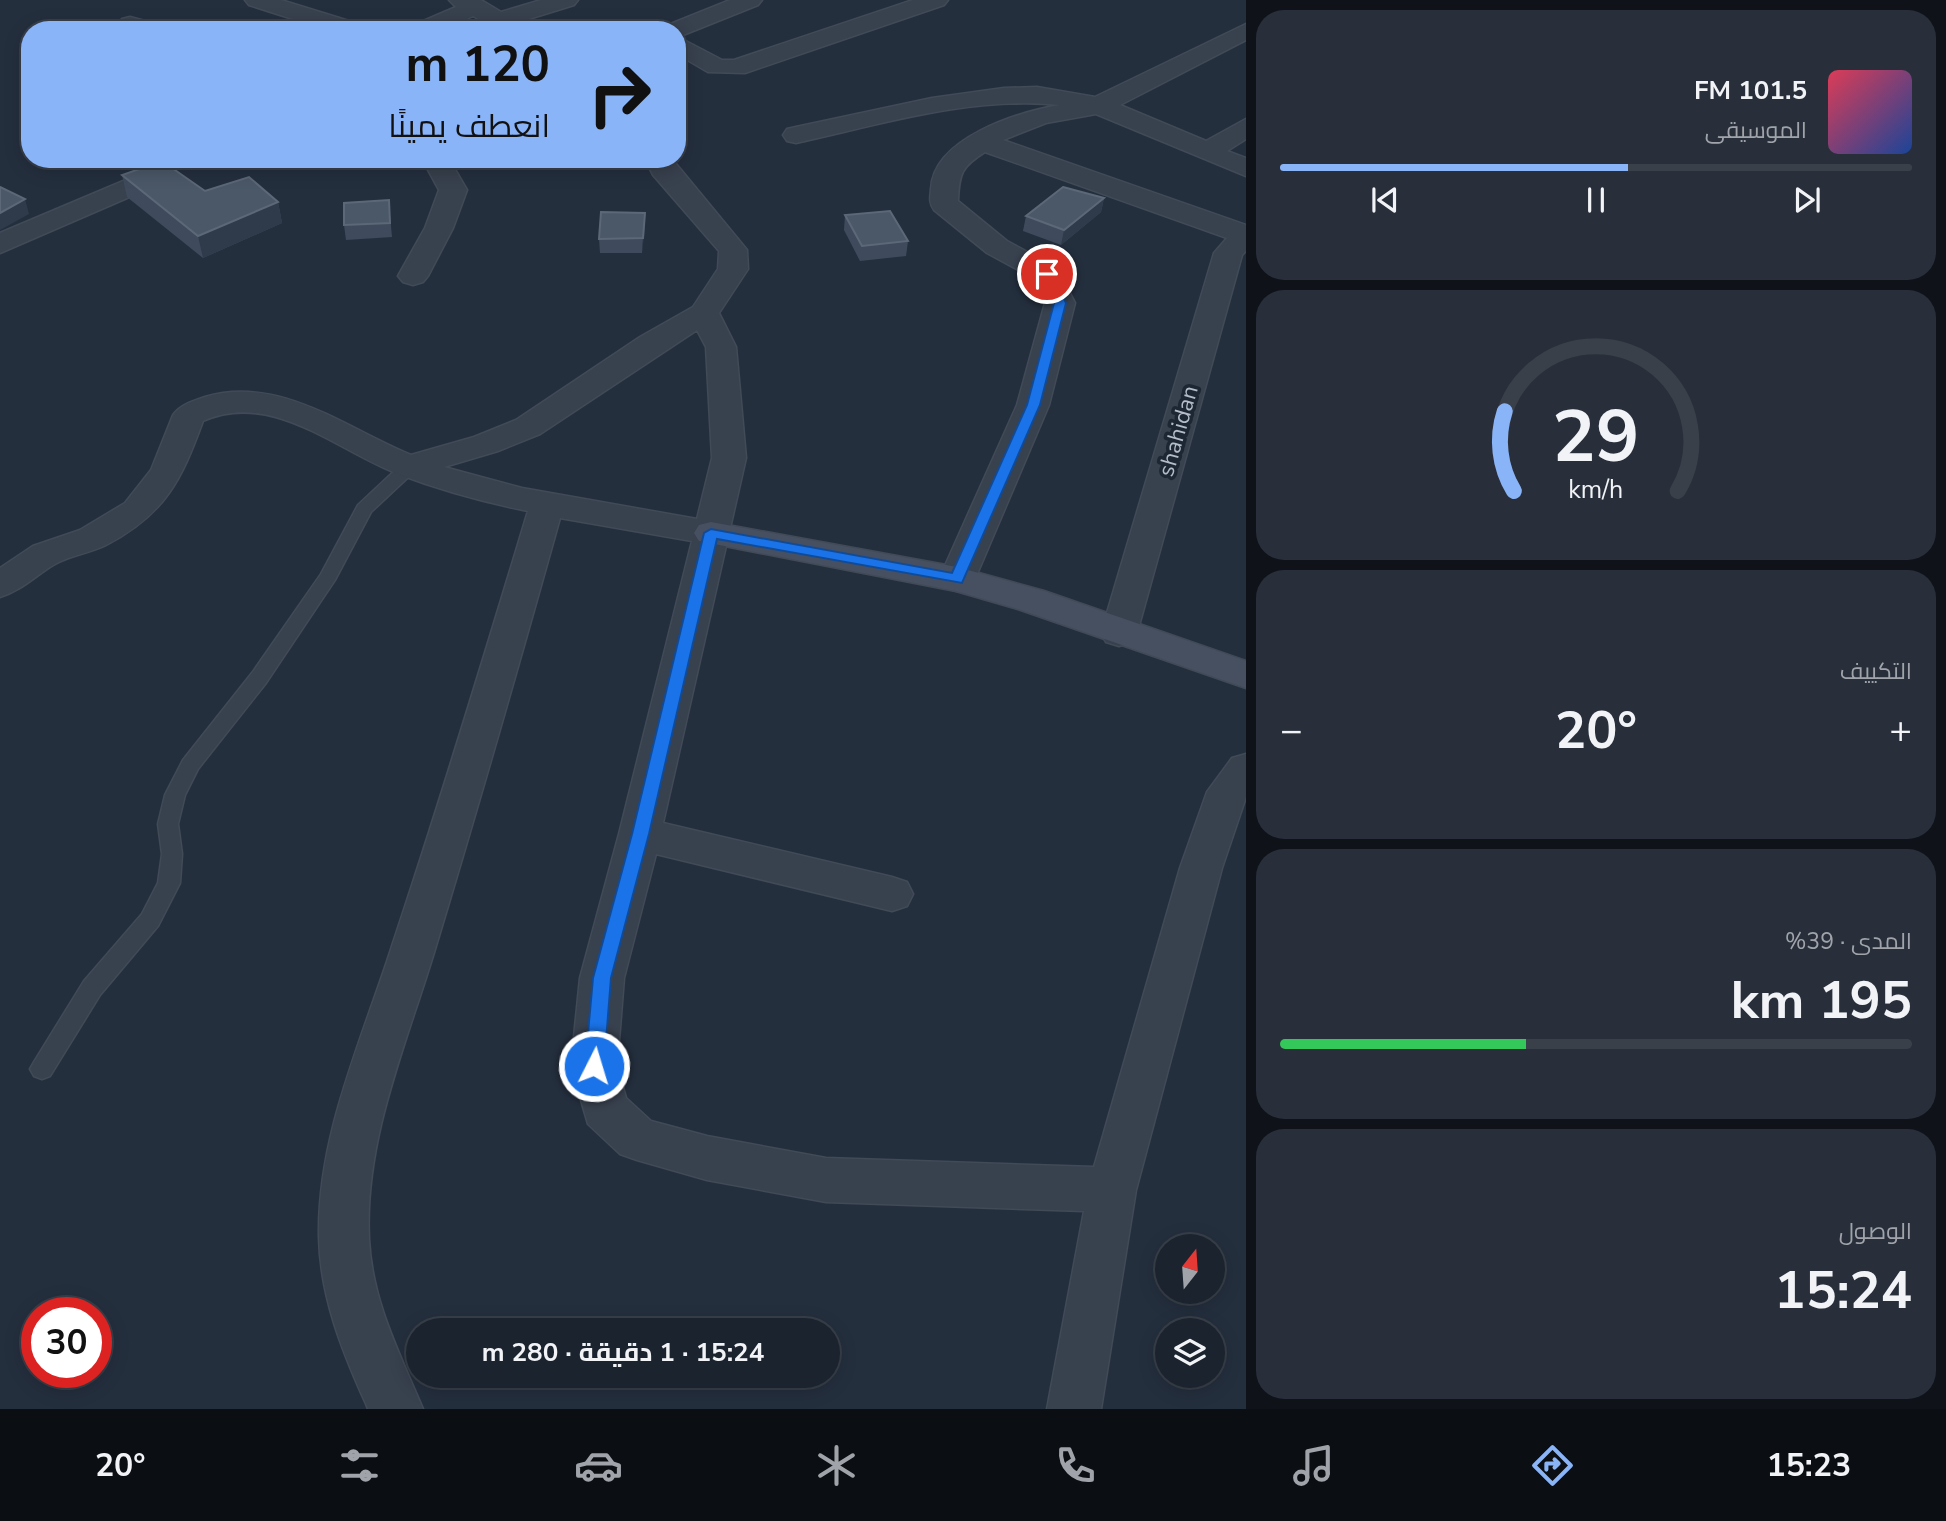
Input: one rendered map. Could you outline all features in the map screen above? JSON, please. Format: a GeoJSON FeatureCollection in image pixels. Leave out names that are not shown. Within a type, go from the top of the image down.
{"type":"FeatureCollection","features":[{"type":"Feature","properties":{"kind":"street"},"geometry":{"type":"LineString","coordinates":[[257,0],[324,21]]}},
{"type":"Feature","properties":{"kind":"street"},"geometry":{"type":"LineString","coordinates":[[517,21],[566,0]]}},
{"type":"Feature","properties":{"kind":"street"},"geometry":{"type":"LineString","coordinates":[[686,26],[750,0]]}},
{"type":"Feature","properties":{"kind":"street"},"geometry":{"type":"LineString","coordinates":[[686,49],[717,67],[736,68],[936,0]]}},
{"type":"Feature","properties":{"kind":"street"},"geometry":{"type":"LineString","coordinates":[[438,21],[469,3],[501,21]]}},
{"type":"Feature","properties":{"kind":"street"},"geometry":{"type":"LineString","coordinates":[[957,579],[1033,405],[1060,303],[1047,274],[997,247],[944,204],[945,177],[960,156],[985,143],[1003,129],[1041,116],[1098,106],[1246,31]]}},
{"type":"Feature","properties":{"kind":"street"},"geometry":{"type":"LineString","coordinates":[[796,135],[999,97],[1034,94],[1098,106],[1246,168]]}},
{"type":"Feature","properties":{"kind":"street"},"geometry":{"type":"LineString","coordinates":[[1207,152],[1246,127]]}},
{"type":"Feature","properties":{"kind":"street"},"geometry":{"type":"LineString","coordinates":[[985,143],[1246,234]]}},
{"type":"Feature","properties":{"kind":"street"},"geometry":{"type":"LineString","coordinates":[[413,276],[439,228],[453,190],[440,168]]}},
{"type":"Feature","properties":{"kind":"street"},"geometry":{"type":"LineString","coordinates":[[410,466],[486,444],[528,427],[576,398],[651,344],[704,313],[733,268],[733,250],[663,168]]}},
{"type":"Feature","properties":{"kind":"street"},"geometry":{"type":"LineString","coordinates":[[0,244],[147,179]]}},
{"type":"Feature","properties":{"kind":"street","name":"shahidan"},"geometry":{"type":"LineString","coordinates":[[1119,633],[1228,253],[1246,234]]}},
{"type":"Feature","properties":{"kind":"street"},"geometry":{"type":"LineString","coordinates":[[704,313],[721,347],[722,394],[728,419],[729,458],[640,834],[602,978],[594,1066],[605,1109],[637,1139],[707,1158],[826,1180],[1112,1190]]}},
{"type":"Feature","properties":{"kind":"street"},"geometry":{"type":"LineString","coordinates":[[0,585],[45,554],[92,538],[137,511],[167,472],[189,415],[220,401],[257,401],[282,407],[410,466],[523,502],[711,533],[957,579],[1031,600],[1119,633],[1246,675]]}},
{"type":"Feature","properties":{"kind":"street"},"geometry":{"type":"LineString","coordinates":[[396,1409],[368,1353],[345,1269],[344,1211],[358,1130],[477,744],[547,505]]}},
{"type":"Feature","properties":{"kind":"street"},"geometry":{"type":"LineString","coordinates":[[1074,1409],[1112,1190],[1201,868],[1227,792],[1246,769]]}},
{"type":"Feature","properties":{"kind":"street"},"geometry":{"type":"LineString","coordinates":[[640,834],[892,894]]}},
{"type":"Feature","properties":{"kind":"lane"},"geometry":{"type":"LineString","coordinates":[[42,1069],[92,988],[150,919],[169,883],[172,854],[168,824],[175,795],[190,765],[259,678],[329,576],[365,509],[410,466]]}},
{"type":"Feature","properties":{"kind":"building"},"geometry":{"type":"Polygon","coordinates":[[[142,168],[172,168],[205,191],[249,177],[278,202],[198,236],[122,175],[142,168]]]}},
{"type":"Feature","properties":{"kind":"building"},"geometry":{"type":"Polygon","coordinates":[[[0,187],[25,199],[0,213],[0,187]]]}},
{"type":"Feature","properties":{"kind":"building"},"geometry":{"type":"Polygon","coordinates":[[[1063,187],[1104,198],[1064,230],[1026,216],[1063,187]]]}},
{"type":"Feature","properties":{"kind":"building"},"geometry":{"type":"Polygon","coordinates":[[[389,200],[390,223],[344,225],[344,203],[389,200]]]}},
{"type":"Feature","properties":{"kind":"building"},"geometry":{"type":"Polygon","coordinates":[[[890,211],[908,241],[862,246],[845,215],[890,211]]]}},
{"type":"Feature","properties":{"kind":"building"},"geometry":{"type":"Polygon","coordinates":[[[601,212],[645,213],[643,238],[599,239],[601,212]]]}},
{"type":"Feature","properties":{"kind":"route"},"geometry":{"type":"LineString","coordinates":[[594,1066],[602,978],[640,834],[711,533],[957,579],[1033,405],[1060,303],[1047,274]]}}]}
